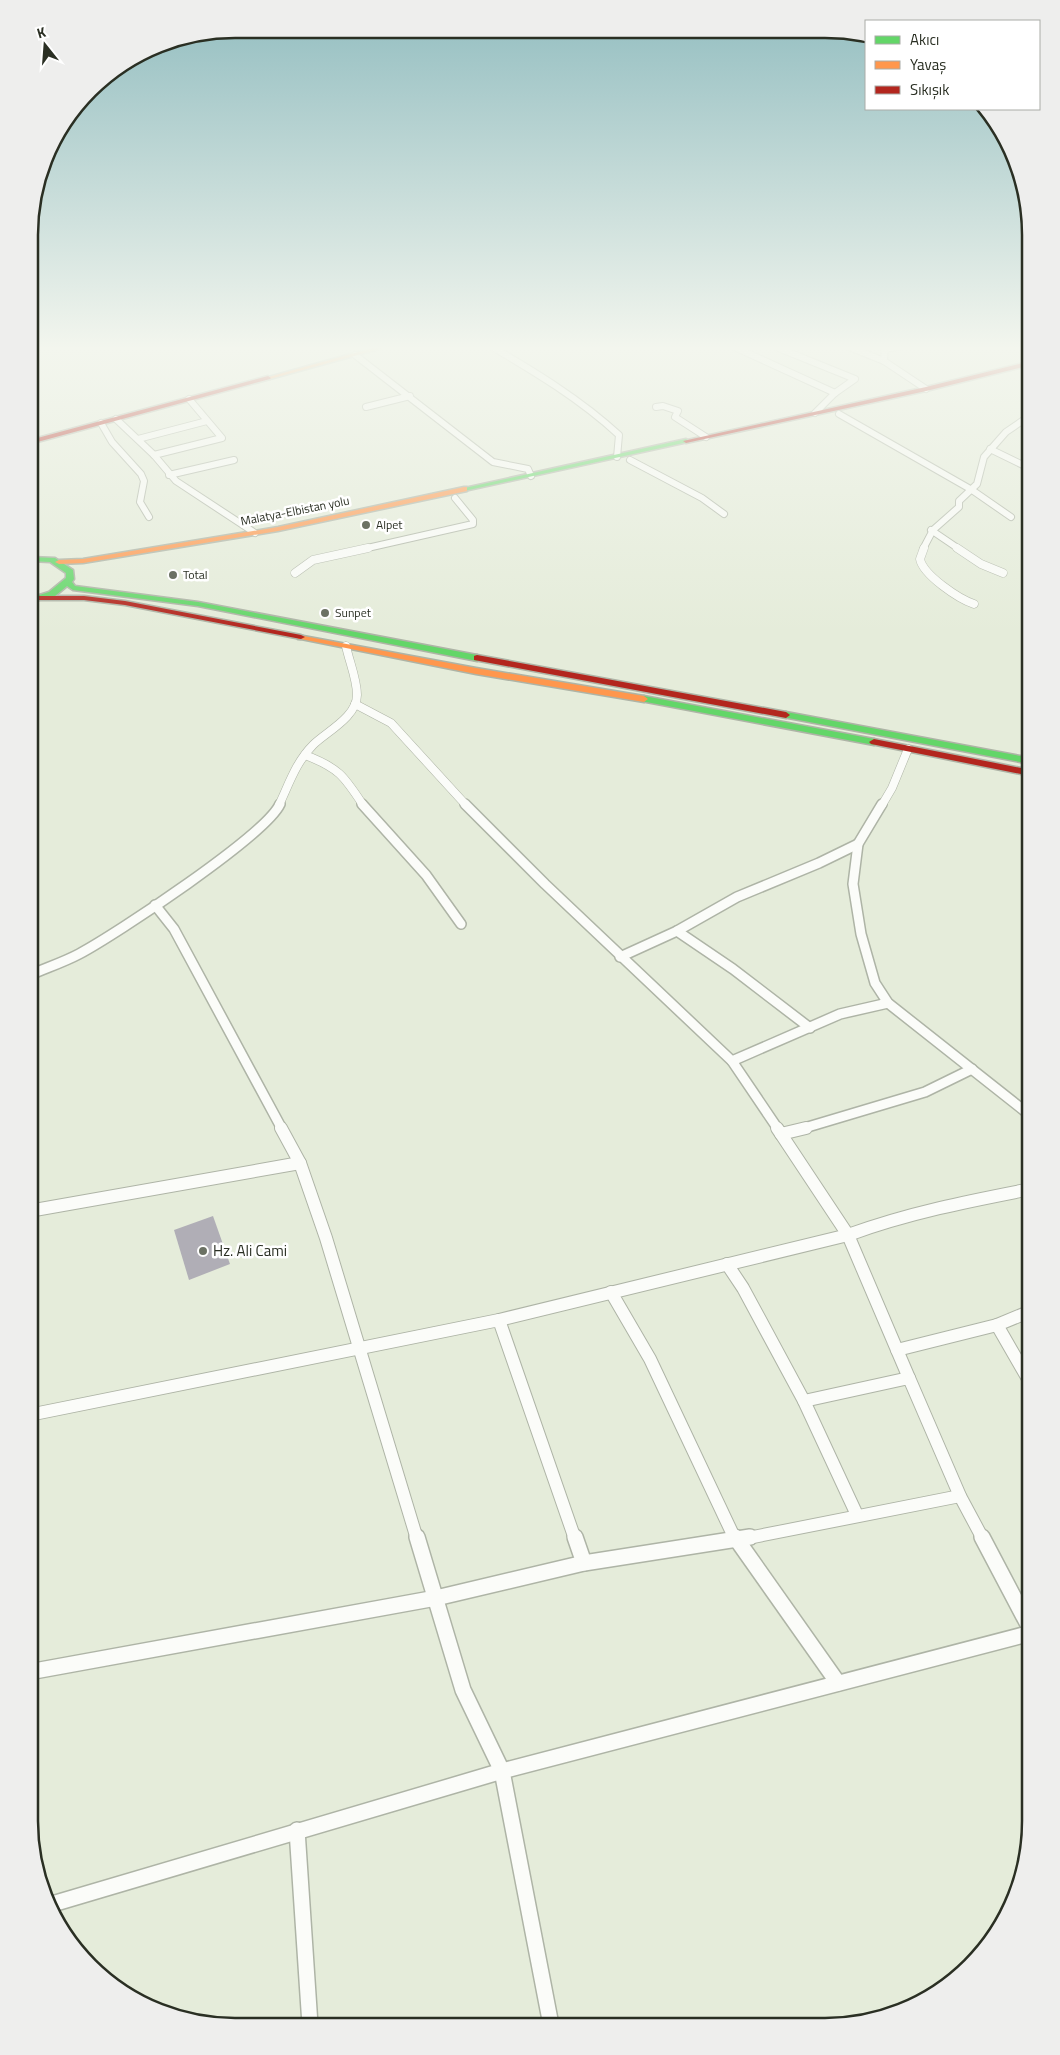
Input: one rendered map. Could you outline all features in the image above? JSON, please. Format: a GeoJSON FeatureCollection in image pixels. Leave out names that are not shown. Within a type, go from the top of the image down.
{"type":"FeatureCollection","features":[{"type":"Feature","properties":{"kind":"main road","name":"Malatya-Elbistan yolu"},"geometry":{"type":"LineString","coordinates":[[38,558],[46,558],[59,562],[83,560],[255,533],[531,476],[689,441]]}},
{"type":"Feature","properties":{"kind":"main road","name":"Malatya-Elbistan yolu"},"geometry":{"type":"LineString","coordinates":[[38,598],[52,594],[68,577],[92,565],[281,534],[717,441]]}},
{"type":"Feature","properties":{"kind":"main road"},"geometry":{"type":"LineString","coordinates":[[59,562],[73,588],[120,592],[186,602],[393,643],[1022,759]]}},
{"type":"Feature","properties":{"kind":"main road"},"geometry":{"type":"LineString","coordinates":[[38,599],[84,598],[126,603],[476,671],[777,722],[1022,771]]}},
{"type":"Feature","properties":{"kind":"street"},"geometry":{"type":"LineString","coordinates":[[111,441],[141,474],[144,481],[140,502],[149,516]]}},
{"type":"Feature","properties":{"kind":"street"},"geometry":{"type":"LineString","coordinates":[[140,441],[154,455],[169,475],[190,491],[255,533]]}},
{"type":"Feature","properties":{"kind":"street"},"geometry":{"type":"LineString","coordinates":[[154,455],[210,441]]}},
{"type":"Feature","properties":{"kind":"street"},"geometry":{"type":"LineString","coordinates":[[466,441],[493,462],[528,469],[531,476]]}},
{"type":"Feature","properties":{"kind":"street"},"geometry":{"type":"LineString","coordinates":[[617,457],[618,441]]}},
{"type":"Feature","properties":{"kind":"street"},"geometry":{"type":"LineString","coordinates":[[886,441],[972,490],[1011,517]]}},
{"type":"Feature","properties":{"kind":"street"},"geometry":{"type":"LineString","coordinates":[[974,604],[966,602],[948,591],[922,565],[920,558],[931,530],[959,507],[960,502],[977,484],[984,457],[998,441]]}},
{"type":"Feature","properties":{"kind":"street"},"geometry":{"type":"LineString","coordinates":[[990,449],[1022,465]]}},
{"type":"Feature","properties":{"kind":"street"},"geometry":{"type":"LineString","coordinates":[[169,475],[234,460]]}},
{"type":"Feature","properties":{"kind":"street"},"geometry":{"type":"LineString","coordinates":[[630,460],[645,471],[714,504],[724,514]]}},
{"type":"Feature","properties":{"kind":"street"},"geometry":{"type":"LineString","coordinates":[[296,573],[313,560],[473,524],[473,520],[455,498]]}},
{"type":"Feature","properties":{"kind":"street"},"geometry":{"type":"LineString","coordinates":[[931,530],[981,564],[1003,572]]}},
{"type":"Feature","properties":{"kind":"street"},"geometry":{"type":"LineString","coordinates":[[38,972],[79,954],[155,904],[251,836],[277,810],[298,763],[346,717],[355,704],[357,695],[346,646]]}},
{"type":"Feature","properties":{"kind":"street"},"geometry":{"type":"LineString","coordinates":[[355,704],[391,724],[448,787],[620,957],[732,1061],[848,1234],[960,1496],[1022,1614]]}},
{"type":"Feature","properties":{"kind":"street"},"geometry":{"type":"LineString","coordinates":[[908,749],[892,788],[858,844],[853,884],[861,934],[875,983],[888,1003],[1022,1109]]}},
{"type":"Feature","properties":{"kind":"street"},"geometry":{"type":"LineString","coordinates":[[305,755],[326,763],[343,775],[365,808],[426,875],[461,924]]}},
{"type":"Feature","properties":{"kind":"street"},"geometry":{"type":"LineString","coordinates":[[620,957],[677,931],[737,897],[819,863],[858,844]]}},
{"type":"Feature","properties":{"kind":"street"},"geometry":{"type":"LineString","coordinates":[[155,904],[174,929],[300,1163],[326,1238],[463,1690],[502,1771],[550,2018]]}},
{"type":"Feature","properties":{"kind":"street"},"geometry":{"type":"LineString","coordinates":[[677,931],[733,969],[810,1028]]}},
{"type":"Feature","properties":{"kind":"street"},"geometry":{"type":"LineString","coordinates":[[732,1061],[840,1014],[888,1003]]}},
{"type":"Feature","properties":{"kind":"street"},"geometry":{"type":"LineString","coordinates":[[781,1134],[833,1123],[930,1091],[957,1080],[972,1069]]}},
{"type":"Feature","properties":{"kind":"street"},"geometry":{"type":"LineString","coordinates":[[38,1210],[300,1163]]}},
{"type":"Feature","properties":{"kind":"street"},"geometry":{"type":"LineString","coordinates":[[38,1413],[499,1320],[848,1234],[889,1220],[944,1206],[1022,1191]]}},
{"type":"Feature","properties":{"kind":"street"},"geometry":{"type":"LineString","coordinates":[[727,1264],[743,1288],[766,1335],[804,1401],[858,1515]]}},
{"type":"Feature","properties":{"kind":"street"},"geometry":{"type":"LineString","coordinates":[[611,1292],[650,1359],[736,1540],[838,1683]]}},
{"type":"Feature","properties":{"kind":"street"},"geometry":{"type":"LineString","coordinates":[[897,1350],[997,1325],[1022,1315]]}},
{"type":"Feature","properties":{"kind":"street"},"geometry":{"type":"LineString","coordinates":[[499,1320],[584,1563]]}},
{"type":"Feature","properties":{"kind":"street"},"geometry":{"type":"LineString","coordinates":[[997,1325],[1022,1368]]}},
{"type":"Feature","properties":{"kind":"street"},"geometry":{"type":"LineString","coordinates":[[804,1401],[909,1378]]}},
{"type":"Feature","properties":{"kind":"street"},"geometry":{"type":"LineString","coordinates":[[38,1670],[436,1598],[584,1563],[736,1540],[960,1496]]}},
{"type":"Feature","properties":{"kind":"street"},"geometry":{"type":"LineString","coordinates":[[56,1903],[297,1830],[502,1771],[1022,1633]]}},
{"type":"Feature","properties":{"kind":"street"},"geometry":{"type":"LineString","coordinates":[[297,1830],[310,2018]]}},
{"type":"Feature","properties":{"kind":"building","name":"Hz. Ali Cami"},"geometry":{"type":"Polygon","coordinates":[[[213,1216],[230,1264],[189,1280],[174,1230],[213,1216]]]}},
{"type":"Feature","properties":{"kind":"traffic: fast"},"geometry":{"type":"LineString","coordinates":[[464,489],[686,441]]}},
{"type":"Feature","properties":{"kind":"traffic: fast"},"geometry":{"type":"LineString","coordinates":[[38,559],[52,560],[70,572],[70,579],[52,594],[38,598]]}},
{"type":"Feature","properties":{"kind":"traffic: fast"},"geometry":{"type":"LineString","coordinates":[[67,581],[73,588],[198,604],[477,658]]}},
{"type":"Feature","properties":{"kind":"traffic: fast"},"geometry":{"type":"LineString","coordinates":[[644,699],[874,742]]}},
{"type":"Feature","properties":{"kind":"traffic: fast"},"geometry":{"type":"LineString","coordinates":[[786,715],[1022,759]]}},
{"type":"Feature","properties":{"kind":"traffic: slow"},"geometry":{"type":"LineString","coordinates":[[59,562],[83,561],[278,529],[464,489]]}},
{"type":"Feature","properties":{"kind":"traffic: slow"},"geometry":{"type":"LineString","coordinates":[[301,637],[476,671],[644,699]]}},
{"type":"Feature","properties":{"kind":"traffic: jam"},"geometry":{"type":"LineString","coordinates":[[38,598],[84,598],[125,603],[301,637]]}},
{"type":"Feature","properties":{"kind":"traffic: jam"},"geometry":{"type":"LineString","coordinates":[[477,658],[786,715]]}},
{"type":"Feature","properties":{"kind":"traffic: jam"},"geometry":{"type":"LineString","coordinates":[[874,742],[1022,771]]}},
{"type":"Feature","properties":{"kind":"place","name":"Alpet"},"geometry":{"type":"Point","coordinates":[366,525]}},
{"type":"Feature","properties":{"kind":"place","name":"Total"},"geometry":{"type":"Point","coordinates":[173,575]}},
{"type":"Feature","properties":{"kind":"place","name":"Sunpet"},"geometry":{"type":"Point","coordinates":[325,613]}},
{"type":"Feature","properties":{"kind":"place","name":"Hz. Ali Cami"},"geometry":{"type":"Point","coordinates":[203,1251]}}]}
